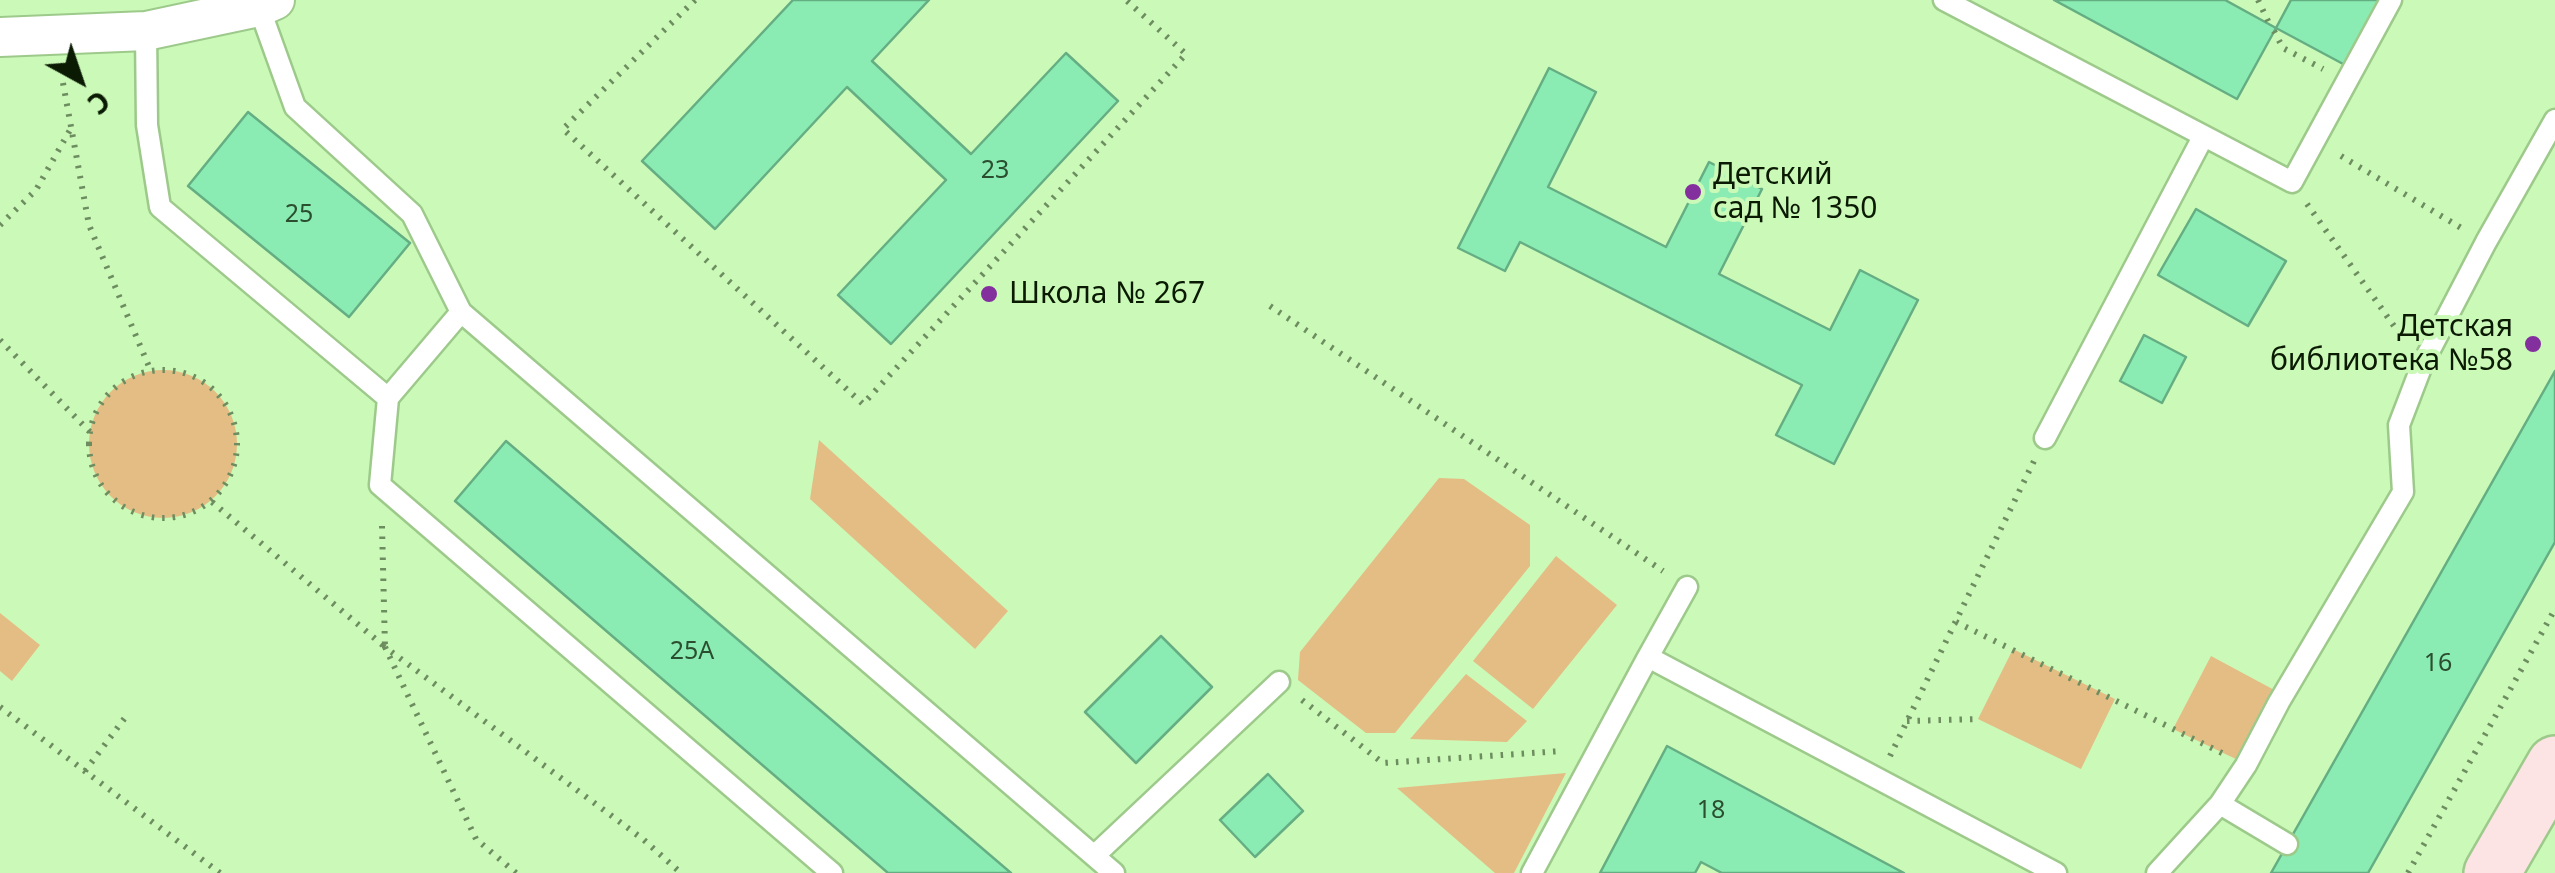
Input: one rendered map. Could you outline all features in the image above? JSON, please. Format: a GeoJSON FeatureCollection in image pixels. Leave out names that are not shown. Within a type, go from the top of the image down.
{"type":"FeatureCollection","features":[{"type":"Feature","properties":{"kind":"street"},"geometry":{"type":"LineString","coordinates":[[0,37],[146,31],[267,4]]}},
{"type":"Feature","properties":{"kind":"street"},"geometry":{"type":"LineString","coordinates":[[2492,873],[2555,764]]}},
{"type":"Feature","properties":{"kind":"lane"},"geometry":{"type":"LineString","coordinates":[[1944,0],[2292,182],[2391,0]]}},
{"type":"Feature","properties":{"kind":"lane"},"geometry":{"type":"LineString","coordinates":[[267,4],[295,107],[412,214],[461,312],[1114,873]]}},
{"type":"Feature","properties":{"kind":"lane"},"geometry":{"type":"LineString","coordinates":[[146,31],[147,125],[160,207],[388,398]]}},
{"type":"Feature","properties":{"kind":"lane"},"geometry":{"type":"LineString","coordinates":[[2157,873],[2220,804],[2246,765],[2403,492],[2399,425],[2422,366],[2555,120]]}},
{"type":"Feature","properties":{"kind":"lane"},"geometry":{"type":"LineString","coordinates":[[2045,438],[2203,137]]}},
{"type":"Feature","properties":{"kind":"lane"},"geometry":{"type":"LineString","coordinates":[[461,312],[388,398],[380,485],[832,873]]}},
{"type":"Feature","properties":{"kind":"lane"},"geometry":{"type":"LineString","coordinates":[[1532,873],[1687,587]]}},
{"type":"Feature","properties":{"kind":"lane"},"geometry":{"type":"LineString","coordinates":[[1648,657],[2056,873]]}},
{"type":"Feature","properties":{"kind":"lane"},"geometry":{"type":"LineString","coordinates":[[1094,856],[1279,682]]}},
{"type":"Feature","properties":{"kind":"lane"},"geometry":{"type":"LineString","coordinates":[[2220,804],[2288,844]]}},
{"type":"Feature","properties":{"kind":"path"},"geometry":{"type":"LineString","coordinates":[[695,0],[564,128],[864,404],[1186,54],[1126,0]]}},
{"type":"Feature","properties":{"kind":"path"},"geometry":{"type":"LineString","coordinates":[[2258,0],[2282,48],[2347,82]]}},
{"type":"Feature","properties":{"kind":"path"},"geometry":{"type":"LineString","coordinates":[[63,83],[89,225],[150,369]]}},
{"type":"Feature","properties":{"kind":"path"},"geometry":{"type":"LineString","coordinates":[[0,225],[36,190],[71,129]]}},
{"type":"Feature","properties":{"kind":"path"},"geometry":{"type":"LineString","coordinates":[[2314,140],[2486,242]]}},
{"type":"Feature","properties":{"kind":"path"},"geometry":{"type":"LineString","coordinates":[[2292,182],[2422,366]]}},
{"type":"Feature","properties":{"kind":"path"},"geometry":{"type":"LineString","coordinates":[[1270,306],[1687,587]]}},
{"type":"Feature","properties":{"kind":"path"},"geometry":{"type":"LineString","coordinates":[[1,342],[91,432]]}},
{"type":"Feature","properties":{"kind":"path"},"geometry":{"type":"LineString","coordinates":[[150,369],[190,372],[222,395],[238,430],[234,470],[212,502],[176,518],[137,515],[105,492],[89,457],[92,418],[114,385],[150,369]]}},
{"type":"Feature","properties":{"kind":"path"},"geometry":{"type":"LineString","coordinates":[[1879,779],[2045,438]]}},
{"type":"Feature","properties":{"kind":"path"},"geometry":{"type":"LineString","coordinates":[[380,485],[385,647],[476,839],[516,873]]}},
{"type":"Feature","properties":{"kind":"path"},"geometry":{"type":"LineString","coordinates":[[212,502],[385,647],[644,840],[681,873]]}},
{"type":"Feature","properties":{"kind":"path"},"geometry":{"type":"LineString","coordinates":[[2408,873],[2555,609]]}},
{"type":"Feature","properties":{"kind":"path"},"geometry":{"type":"LineString","coordinates":[[1956,622],[2246,765]]}},
{"type":"Feature","properties":{"kind":"path"},"geometry":{"type":"LineString","coordinates":[[1279,682],[1383,763],[1598,749]]}},
{"type":"Feature","properties":{"kind":"path"},"geometry":{"type":"LineString","coordinates":[[0,707],[220,873]]}},
{"type":"Feature","properties":{"kind":"path"},"geometry":{"type":"LineString","coordinates":[[85,771],[127,715]]}},
{"type":"Feature","properties":{"kind":"path"},"geometry":{"type":"LineString","coordinates":[[1907,720],[1978,719]]}},
{"type":"Feature","properties":{"kind":"shaded area"},"geometry":{"type":"Polygon","coordinates":[[[163,370],[191,375],[215,392],[232,416],[237,444],[232,472],[215,496],[191,513],[163,518],[135,513],[111,496],[94,472],[89,444],[94,416],[111,392],[135,375],[163,370]]]}},
{"type":"Feature","properties":{"kind":"shaded area"},"geometry":{"type":"Polygon","coordinates":[[[819,440],[1008,611],[975,649],[810,499],[819,440]]]}},
{"type":"Feature","properties":{"kind":"shaded area"},"geometry":{"type":"Polygon","coordinates":[[[1439,478],[1464,479],[1530,525],[1530,566],[1395,733],[1366,733],[1298,680],[1300,652],[1439,478]]]}},
{"type":"Feature","properties":{"kind":"shaded area"},"geometry":{"type":"Polygon","coordinates":[[[1556,556],[1617,605],[1533,709],[1473,661],[1556,556]]]}},
{"type":"Feature","properties":{"kind":"shaded area"},"geometry":{"type":"Polygon","coordinates":[[[0,613],[40,645],[12,681],[0,671],[0,613]]]}},
{"type":"Feature","properties":{"kind":"shaded area"},"geometry":{"type":"Polygon","coordinates":[[[2013,649],[2115,699],[2081,769],[1978,719],[2013,649]]]}},
{"type":"Feature","properties":{"kind":"shaded area"},"geometry":{"type":"Polygon","coordinates":[[[2211,656],[2278,692],[2240,761],[2173,729],[2211,656]]]}},
{"type":"Feature","properties":{"kind":"shaded area"},"geometry":{"type":"Polygon","coordinates":[[[1466,674],[1527,721],[1507,742],[1410,739],[1466,674]]]}},
{"type":"Feature","properties":{"kind":"shaded area"},"geometry":{"type":"Polygon","coordinates":[[[1566,773],[1514,873],[1495,873],[1397,788],[1566,773]]]}},
{"type":"Feature","properties":{"kind":"building"},"geometry":{"type":"Polygon","coordinates":[[[793,0],[929,0],[872,61],[971,154],[1066,53],[1118,101],[891,344],[838,295],[946,180],[847,87],[715,229],[642,161],[793,0]]]}},
{"type":"Feature","properties":{"kind":"building"},"geometry":{"type":"Polygon","coordinates":[[[2054,0],[2225,0],[2276,28],[2237,99],[2054,0]]]}},
{"type":"Feature","properties":{"kind":"building"},"geometry":{"type":"Polygon","coordinates":[[[2291,0],[2380,0],[2345,65],[2276,28],[2291,0]]]}},
{"type":"Feature","properties":{"kind":"building"},"geometry":{"type":"Polygon","coordinates":[[[1549,68],[1596,92],[1548,187],[1666,247],[1709,162],[1762,189],[1719,274],[1830,330],[1860,270],[1918,300],[1834,464],[1776,435],[1802,385],[1520,242],[1505,271],[1458,248],[1549,68]]]}},
{"type":"Feature","properties":{"kind":"building"},"geometry":{"type":"Polygon","coordinates":[[[248,112],[410,243],[349,317],[188,186],[248,112]]]}},
{"type":"Feature","properties":{"kind":"building"},"geometry":{"type":"Polygon","coordinates":[[[2196,209],[2286,261],[2248,326],[2158,275],[2196,209]]]}},
{"type":"Feature","properties":{"kind":"building"},"geometry":{"type":"Polygon","coordinates":[[[2144,335],[2186,357],[2162,403],[2120,381],[2144,335]]]}},
{"type":"Feature","properties":{"kind":"building"},"geometry":{"type":"Polygon","coordinates":[[[2555,371],[2555,542],[2368,873],[2271,873],[2555,371]]]}},
{"type":"Feature","properties":{"kind":"building"},"geometry":{"type":"Polygon","coordinates":[[[506,441],[1011,873],[888,873],[455,501],[506,441]]]}},
{"type":"Feature","properties":{"kind":"building"},"geometry":{"type":"Polygon","coordinates":[[[1161,636],[1212,687],[1136,763],[1085,712],[1161,636]]]}},
{"type":"Feature","properties":{"kind":"building"},"geometry":{"type":"Polygon","coordinates":[[[1667,746],[1904,873],[1722,873],[1701,862],[1695,873],[1600,873],[1667,746]]]}},
{"type":"Feature","properties":{"kind":"building"},"geometry":{"type":"Polygon","coordinates":[[[1268,774],[1303,811],[1255,857],[1220,820],[1268,774]]]}},
{"type":"Feature","properties":{"kind":"place","name":"Детский сад № 1350"},"geometry":{"type":"Point","coordinates":[1693,192]}},
{"type":"Feature","properties":{"kind":"place","name":"Школа № 267"},"geometry":{"type":"Point","coordinates":[989,294]}},
{"type":"Feature","properties":{"kind":"place","name":"Детская библиотека №58"},"geometry":{"type":"Point","coordinates":[2533,344]}}]}
